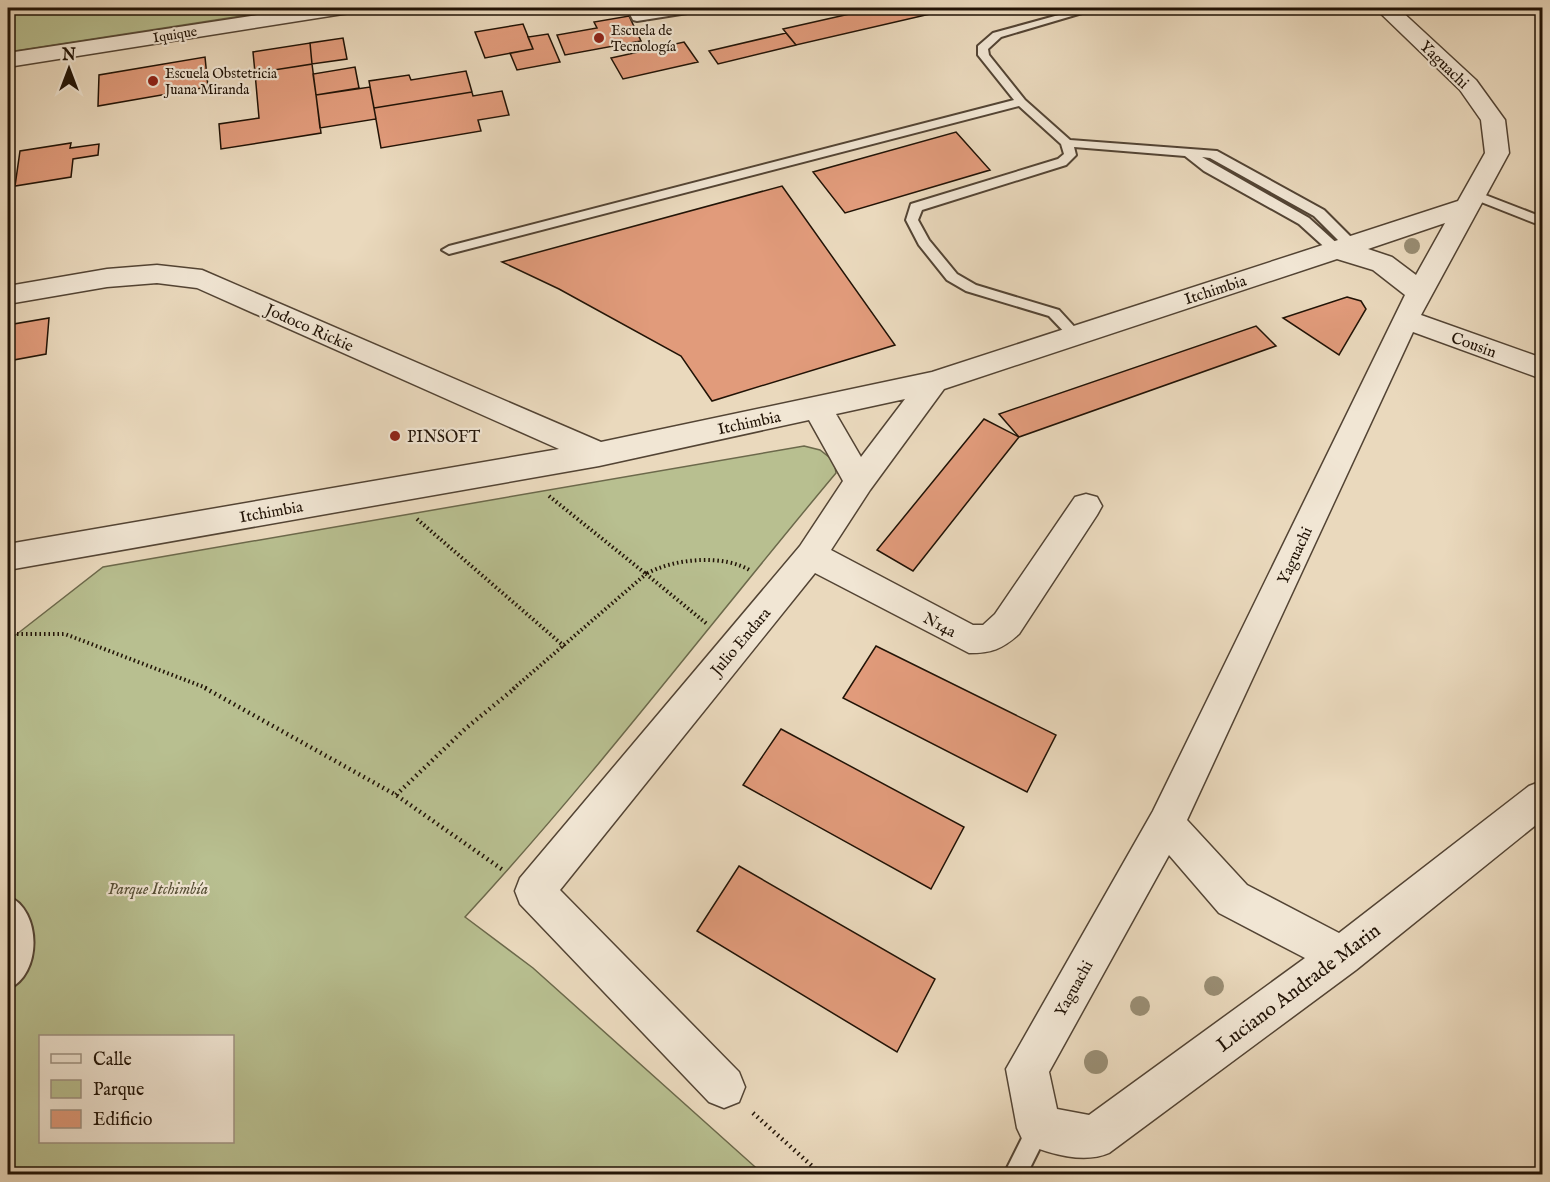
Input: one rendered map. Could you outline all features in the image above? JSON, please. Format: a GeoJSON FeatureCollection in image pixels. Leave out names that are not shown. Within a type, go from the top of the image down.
{"type":"FeatureCollection","features":[{"type":"Feature","properties":{"kind":"street","name":"Iquique"},"geometry":{"type":"LineString","coordinates":[[8,60],[343,8]]}},
{"type":"Feature","properties":{"kind":"street","name":"Yaguachi"},"geometry":{"type":"LineString","coordinates":[[1039,1128],[1027,1069],[1166,824],[1413,306],[1497,153],[1493,120],[1468,85],[1386,8]]}},
{"type":"Feature","properties":{"kind":"street","name":"Itchimbia"},"geometry":{"type":"LineString","coordinates":[[8,557],[599,454],[934,382],[1074,334],[1344,248],[1472,200]]}},
{"type":"Feature","properties":{"kind":"street"},"geometry":{"type":"LineString","coordinates":[[1344,248],[1391,266],[1413,306]]}},
{"type":"Feature","properties":{"kind":"street","name":"Jodoco Rickie"},"geometry":{"type":"LineString","coordinates":[[8,295],[117,277],[157,274],[202,279],[599,454]]}},
{"type":"Feature","properties":{"kind":"street","name":"Cousin"},"geometry":{"type":"LineString","coordinates":[[1413,306],[1542,369]]}},
{"type":"Feature","properties":{"kind":"street","name":"Julio Endara"},"geometry":{"type":"LineString","coordinates":[[534,891],[811,555],[859,482],[934,382]]}},
{"type":"Feature","properties":{"kind":"street"},"geometry":{"type":"LineString","coordinates":[[817,407],[859,482]]}},
{"type":"Feature","properties":{"kind":"street","name":"N14a"},"geometry":{"type":"LineString","coordinates":[[811,555],[969,639],[990,639],[1006,624],[1086,506]]}},
{"type":"Feature","properties":{"kind":"street","name":"Luciano Andrade Marin"},"geometry":{"type":"LineString","coordinates":[[1039,1128],[1094,1138],[1342,956],[1542,798]]}},
{"type":"Feature","properties":{"kind":"street"},"geometry":{"type":"LineString","coordinates":[[1166,824],[1233,899],[1342,956]]}},
{"type":"Feature","properties":{"kind":"street"},"geometry":{"type":"LineString","coordinates":[[534,891],[724,1087]]}},
{"type":"Feature","properties":{"kind":"lane"},"geometry":{"type":"LineString","coordinates":[[632,8],[638,18],[700,8]]}},
{"type":"Feature","properties":{"kind":"lane"},"geometry":{"type":"LineString","coordinates":[[1074,334],[1054,313],[971,288],[951,277],[924,242],[912,219],[916,207],[1062,162],[1070,155],[1067,143],[1021,102],[984,55],[982,48],[997,35],[1094,8]]}},
{"type":"Feature","properties":{"kind":"lane"},"geometry":{"type":"LineString","coordinates":[[449,250],[1021,102]]}},
{"type":"Feature","properties":{"kind":"lane"},"geometry":{"type":"LineString","coordinates":[[1067,143],[1188,152],[1208,168],[1304,220],[1344,248]]}},
{"type":"Feature","properties":{"kind":"lane"},"geometry":{"type":"LineString","coordinates":[[1472,200],[1542,222]]}},
{"type":"Feature","properties":{"kind":"lane"},"geometry":{"type":"LineString","coordinates":[[8,906],[21,921],[24,941],[22,957],[8,979]]}},
{"type":"Feature","properties":{"kind":"lane"},"geometry":{"type":"LineString","coordinates":[[1015,1174],[1039,1128]]}},
{"type":"Feature","properties":{"kind":"path"},"geometry":{"type":"LineString","coordinates":[[544,491],[709,626]]}},
{"type":"Feature","properties":{"kind":"path"},"geometry":{"type":"LineString","coordinates":[[412,515],[565,647]]}},
{"type":"Feature","properties":{"kind":"path"},"geometry":{"type":"LineString","coordinates":[[396,795],[465,729],[565,647],[646,574],[668,563],[683,560],[727,565],[737,562],[753,572]]}},
{"type":"Feature","properties":{"kind":"path"},"geometry":{"type":"LineString","coordinates":[[8,634],[65,634],[211,690],[396,795],[534,891]]}},
{"type":"Feature","properties":{"kind":"path"},"geometry":{"type":"LineString","coordinates":[[724,1087],[821,1174]]}},
{"type":"Feature","properties":{"kind":"green space"},"geometry":{"type":"Polygon","coordinates":[[[8,8],[294,8],[8,52],[8,8]]]}},
{"type":"Feature","properties":{"kind":"green space","name":"Parque Itchimbía"},"geometry":{"type":"Polygon","coordinates":[[[804,446],[820,450],[834,461],[836,473],[561,809],[465,917],[533,968],[763,1174],[8,1174],[8,641],[103,567],[804,446]]]}},
{"type":"Feature","properties":{"kind":"building"},"geometry":{"type":"Polygon","coordinates":[[[876,8],[956,8],[796,45],[783,29],[876,8]]]}},
{"type":"Feature","properties":{"kind":"building","name":"Escuela de Tecnología"},"geometry":{"type":"Polygon","coordinates":[[[629,16],[641,41],[565,55],[557,35],[597,28],[594,22],[629,16]]]}},
{"type":"Feature","properties":{"kind":"building"},"geometry":{"type":"Polygon","coordinates":[[[523,24],[533,49],[485,58],[475,32],[523,24]]]}},
{"type":"Feature","properties":{"kind":"building"},"geometry":{"type":"Polygon","coordinates":[[[786,33],[796,45],[718,64],[709,51],[786,33]]]}},
{"type":"Feature","properties":{"kind":"building"},"geometry":{"type":"Polygon","coordinates":[[[548,34],[560,62],[517,70],[510,53],[533,49],[528,37],[548,34]]]}},
{"type":"Feature","properties":{"kind":"building"},"geometry":{"type":"Polygon","coordinates":[[[343,38],[347,59],[312,64],[310,43],[343,38]]]}},
{"type":"Feature","properties":{"kind":"building"},"geometry":{"type":"Polygon","coordinates":[[[684,42],[698,62],[623,79],[611,58],[684,42]]]}},
{"type":"Feature","properties":{"kind":"building"},"geometry":{"type":"Polygon","coordinates":[[[310,43],[312,64],[255,73],[253,52],[310,43]]]}},
{"type":"Feature","properties":{"kind":"building","name":"Escuela Obstetricia Juana Miranda"},"geometry":{"type":"Polygon","coordinates":[[[205,57],[208,87],[98,106],[99,75],[205,57]]]}},
{"type":"Feature","properties":{"kind":"building"},"geometry":{"type":"Polygon","coordinates":[[[312,64],[321,133],[221,149],[219,124],[259,118],[255,73],[312,64]]]}},
{"type":"Feature","properties":{"kind":"building"},"geometry":{"type":"Polygon","coordinates":[[[355,67],[359,88],[316,95],[313,74],[355,67]]]}},
{"type":"Feature","properties":{"kind":"building"},"geometry":{"type":"Polygon","coordinates":[[[466,71],[472,92],[374,108],[369,81],[409,75],[411,80],[466,71]]]}},
{"type":"Feature","properties":{"kind":"building"},"geometry":{"type":"Polygon","coordinates":[[[370,87],[376,119],[320,128],[316,95],[370,87]]]}},
{"type":"Feature","properties":{"kind":"building"},"geometry":{"type":"Polygon","coordinates":[[[502,91],[509,115],[478,120],[481,131],[381,148],[374,108],[472,92],[473,96],[502,91]]]}},
{"type":"Feature","properties":{"kind":"building"},"geometry":{"type":"Polygon","coordinates":[[[956,132],[990,170],[845,213],[813,172],[956,132]]]}},
{"type":"Feature","properties":{"kind":"building"},"geometry":{"type":"Polygon","coordinates":[[[71,143],[70,148],[99,144],[98,155],[73,159],[71,177],[15,186],[20,151],[71,143]]]}},
{"type":"Feature","properties":{"kind":"building"},"geometry":{"type":"Polygon","coordinates":[[[782,186],[895,345],[712,401],[681,356],[559,289],[502,262],[782,186]]]}},
{"type":"Feature","properties":{"kind":"building"},"geometry":{"type":"Polygon","coordinates":[[[1347,297],[1361,301],[1366,309],[1339,355],[1283,318],[1347,297]]]}},
{"type":"Feature","properties":{"kind":"building"},"geometry":{"type":"Polygon","coordinates":[[[49,318],[46,354],[8,361],[8,325],[49,318]]]}},
{"type":"Feature","properties":{"kind":"building"},"geometry":{"type":"Polygon","coordinates":[[[1256,326],[1276,346],[1019,437],[999,414],[1256,326]]]}},
{"type":"Feature","properties":{"kind":"building"},"geometry":{"type":"Polygon","coordinates":[[[984,419],[1019,437],[913,571],[877,550],[984,419]]]}},
{"type":"Feature","properties":{"kind":"building"},"geometry":{"type":"Polygon","coordinates":[[[876,646],[1056,735],[1027,792],[843,698],[876,646]]]}},
{"type":"Feature","properties":{"kind":"building"},"geometry":{"type":"Polygon","coordinates":[[[781,729],[964,827],[931,889],[743,785],[781,729]]]}},
{"type":"Feature","properties":{"kind":"building"},"geometry":{"type":"Polygon","coordinates":[[[739,866],[935,979],[897,1052],[697,931],[739,866]]]}},
{"type":"Feature","properties":{"kind":"place","name":"Escuela de Tecnología"},"geometry":{"type":"Point","coordinates":[599,38]}},
{"type":"Feature","properties":{"kind":"place","name":"Escuela Obstetricia Juana Miranda"},"geometry":{"type":"Point","coordinates":[153,81]}},
{"type":"Feature","properties":{"kind":"place","name":"PINSOFT"},"geometry":{"type":"Point","coordinates":[395,436]}}]}
